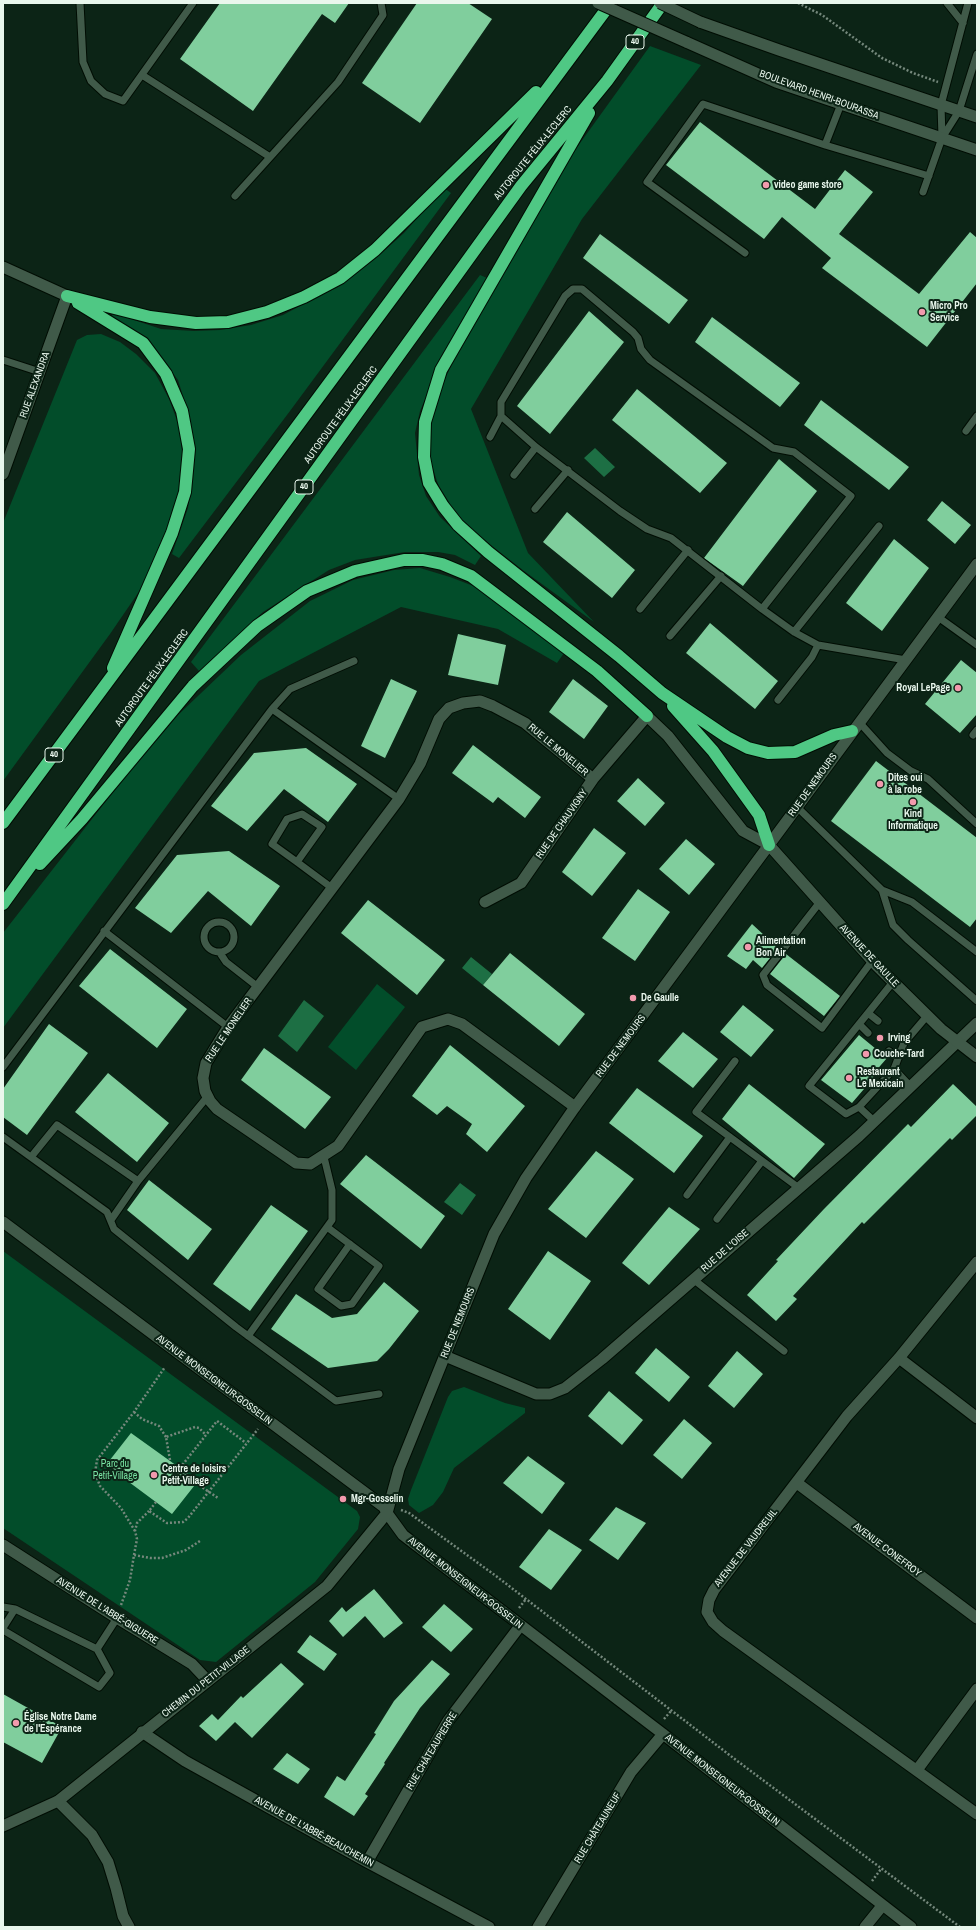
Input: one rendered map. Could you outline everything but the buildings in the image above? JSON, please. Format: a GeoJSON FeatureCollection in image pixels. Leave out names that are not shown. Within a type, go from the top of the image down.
{"type":"FeatureCollection","features":[{"type":"Feature","properties":{"kind":"highway","name":"40"},"geometry":{"type":"LineString","coordinates":[[3,823],[104,689],[610,3]]}},
{"type":"Feature","properties":{"kind":"highway","name":"AUTOROUTE FÉLIX-LECLERC"},"geometry":{"type":"LineString","coordinates":[[5,901],[521,186],[608,80],[661,3]]}},
{"type":"Feature","properties":{"kind":"highway"},"geometry":{"type":"LineString","coordinates":[[67,296],[150,317],[196,323],[228,322],[267,312],[304,297],[340,278],[375,250],[563,66]]}},
{"type":"Feature","properties":{"kind":"highway"},"geometry":{"type":"LineString","coordinates":[[608,80],[441,370],[425,422],[424,457],[429,483],[443,506],[458,525],[488,552],[619,656],[662,694],[712,751],[759,815],[769,845]]}},
{"type":"Feature","properties":{"kind":"highway"},"geometry":{"type":"LineString","coordinates":[[67,296],[143,343],[166,374],[182,411],[189,449],[185,492],[172,533],[104,689]]}},
{"type":"Feature","properties":{"kind":"highway"},"geometry":{"type":"LineString","coordinates":[[5,901],[82,819],[193,686],[264,621],[307,591],[355,571],[404,560],[423,560],[442,564],[471,576],[597,671],[647,716]]}},
{"type":"Feature","properties":{"kind":"highway"},"geometry":{"type":"LineString","coordinates":[[662,694],[727,737],[748,748],[768,753],[795,752],[855,727]]}},
{"type":"Feature","properties":{"kind":"street","name":"BOULEVARD HENRI-BOURASSA"},"geometry":{"type":"LineString","coordinates":[[598,3],[776,82],[977,150]]}},
{"type":"Feature","properties":{"kind":"street"},"geometry":{"type":"LineString","coordinates":[[661,3],[700,22],[977,117]]}},
{"type":"Feature","properties":{"kind":"street"},"geometry":{"type":"LineString","coordinates":[[3,266],[67,296]]}},
{"type":"Feature","properties":{"kind":"street","name":"RUE ALEXANDRA"},"geometry":{"type":"LineString","coordinates":[[3,474],[67,296]]}},
{"type":"Feature","properties":{"kind":"street","name":"RUE DE NEMOURS"},"geometry":{"type":"LineString","coordinates":[[388,1509],[399,1469],[494,1234],[526,1178],[575,1108],[855,727],[977,564]]}},
{"type":"Feature","properties":{"kind":"street","name":"RUE LE MONELIER"},"geometry":{"type":"LineString","coordinates":[[575,1108],[462,1024],[448,1019],[422,1027],[338,1146],[324,1157],[310,1164],[296,1163],[217,1109],[208,1096],[203,1078],[206,1063],[228,1027],[399,799],[420,764],[439,719],[449,708],[463,703],[480,701],[525,723],[593,780]]}},
{"type":"Feature","properties":{"kind":"street","name":"AVENUE DE GAULLE"},"geometry":{"type":"LineString","coordinates":[[647,716],[668,736],[743,831],[769,845],[872,961],[928,1016],[957,1042],[977,1057]]}},
{"type":"Feature","properties":{"kind":"street","name":"RUE DE CHAUVIGNY"},"geometry":{"type":"LineString","coordinates":[[485,902],[521,883],[593,780],[647,716]]}},
{"type":"Feature","properties":{"kind":"street","name":"RUE DE L'OISE"},"geometry":{"type":"LineString","coordinates":[[445,1356],[536,1394],[550,1394],[564,1388],[602,1358],[799,1188],[874,1121],[977,1023]]}},
{"type":"Feature","properties":{"kind":"street","name":"AVENUE MONSEIGNEUR-GOSSELIN"},"geometry":{"type":"LineString","coordinates":[[3,1222],[388,1509],[403,1535],[663,1734],[882,1906],[911,1927]]}},
{"type":"Feature","properties":{"kind":"street","name":"AVENUE DE VAUDREUIL"},"geometry":{"type":"LineString","coordinates":[[977,1262],[899,1358],[847,1416],[714,1590],[709,1600],[707,1612],[713,1622],[723,1631],[977,1814]]}},
{"type":"Feature","properties":{"kind":"street"},"geometry":{"type":"LineString","coordinates":[[899,1358],[977,1418]]}},
{"type":"Feature","properties":{"kind":"street","name":"AVENUE CONEFROY"},"geometry":{"type":"LineString","coordinates":[[797,1483],[977,1618]]}},
{"type":"Feature","properties":{"kind":"street","name":"CHEMIN DU PETIT-VILLAGE"},"geometry":{"type":"LineString","coordinates":[[3,1826],[58,1801],[142,1732],[327,1586],[388,1509]]}},
{"type":"Feature","properties":{"kind":"street","name":"AVENUE DE L'ABBÉ-GIGUERE"},"geometry":{"type":"LineString","coordinates":[[3,1545],[192,1664],[208,1681]]}},
{"type":"Feature","properties":{"kind":"street","name":"RUE CHÂTEAUPIERRE"},"geometry":{"type":"LineString","coordinates":[[367,1862],[448,1721],[520,1626]]}},
{"type":"Feature","properties":{"kind":"street"},"geometry":{"type":"LineString","coordinates":[[917,1770],[977,1689]]}},
{"type":"Feature","properties":{"kind":"street","name":"AVENUE DE L'ABBÉ-BEAUCHEMIN"},"geometry":{"type":"LineString","coordinates":[[142,1732],[186,1761],[367,1862],[489,1927]]}},
{"type":"Feature","properties":{"kind":"street","name":"RUE CHÂTEAUNEUF"},"geometry":{"type":"LineString","coordinates":[[538,1927],[631,1772],[663,1734]]}},
{"type":"Feature","properties":{"kind":"street"},"geometry":{"type":"LineString","coordinates":[[58,1801],[92,1835],[108,1862],[123,1916],[129,1927]]}},
{"type":"Feature","properties":{"kind":"street"},"geometry":{"type":"LineString","coordinates":[[865,1927],[882,1906]]}},
{"type":"Feature","properties":{"kind":"lane"},"geometry":{"type":"LineString","coordinates":[[80,3],[83,62],[91,81],[105,94],[123,101],[193,3]]}},
{"type":"Feature","properties":{"kind":"lane"},"geometry":{"type":"LineString","coordinates":[[235,196],[338,82],[383,15],[380,3]]}},
{"type":"Feature","properties":{"kind":"lane"},"geometry":{"type":"LineString","coordinates":[[947,3],[963,23]]}},
{"type":"Feature","properties":{"kind":"lane"},"geometry":{"type":"LineString","coordinates":[[942,138],[941,105],[968,3]]}},
{"type":"Feature","properties":{"kind":"lane"},"geometry":{"type":"LineString","coordinates":[[923,192],[942,138],[959,111],[977,54]]}},
{"type":"Feature","properties":{"kind":"lane"},"geometry":{"type":"LineString","coordinates":[[142,75],[270,158]]}},
{"type":"Feature","properties":{"kind":"lane"},"geometry":{"type":"LineString","coordinates":[[745,253],[647,182],[703,104],[825,145],[929,176]]}},
{"type":"Feature","properties":{"kind":"lane"},"geometry":{"type":"LineString","coordinates":[[825,145],[841,104]]}},
{"type":"Feature","properties":{"kind":"lane"},"geometry":{"type":"LineString","coordinates":[[490,437],[501,416],[500,402],[565,296],[573,289],[582,289],[633,332],[638,338],[641,349],[650,360],[773,448],[794,452],[851,496],[762,609]]}},
{"type":"Feature","properties":{"kind":"lane"},"geometry":{"type":"LineString","coordinates":[[3,360],[40,372]]}},
{"type":"Feature","properties":{"kind":"lane"},"geometry":{"type":"LineString","coordinates":[[501,416],[536,447],[636,522],[647,529],[671,538],[794,632],[818,644],[906,660]]}},
{"type":"Feature","properties":{"kind":"lane"},"geometry":{"type":"LineString","coordinates":[[966,431],[977,416]]}},
{"type":"Feature","properties":{"kind":"lane"},"geometry":{"type":"LineString","coordinates":[[514,475],[536,447]]}},
{"type":"Feature","properties":{"kind":"lane"},"geometry":{"type":"LineString","coordinates":[[535,509],[568,470]]}},
{"type":"Feature","properties":{"kind":"lane"},"geometry":{"type":"LineString","coordinates":[[794,632],[879,526]]}},
{"type":"Feature","properties":{"kind":"lane"},"geometry":{"type":"LineString","coordinates":[[640,609],[688,550]]}},
{"type":"Feature","properties":{"kind":"lane"},"geometry":{"type":"LineString","coordinates":[[670,636],[721,576]]}},
{"type":"Feature","properties":{"kind":"lane"},"geometry":{"type":"LineString","coordinates":[[938,616],[977,645]]}},
{"type":"Feature","properties":{"kind":"lane"},"geometry":{"type":"LineString","coordinates":[[778,700],[812,657],[818,644]]}},
{"type":"Feature","properties":{"kind":"lane"},"geometry":{"type":"LineString","coordinates":[[3,1067],[272,709],[290,688],[354,661]]}},
{"type":"Feature","properties":{"kind":"lane"},"geometry":{"type":"LineString","coordinates":[[272,709],[399,799]]}},
{"type":"Feature","properties":{"kind":"lane"},"geometry":{"type":"LineString","coordinates":[[855,727],[911,771],[928,779],[977,824]]}},
{"type":"Feature","properties":{"kind":"lane"},"geometry":{"type":"LineString","coordinates":[[797,806],[882,890],[912,902],[977,952]]}},
{"type":"Feature","properties":{"kind":"lane"},"geometry":{"type":"LineString","coordinates":[[297,862],[322,827],[302,814],[287,820],[272,844],[332,888]]}},
{"type":"Feature","properties":{"kind":"lane"},"geometry":{"type":"LineString","coordinates":[[882,890],[893,924],[976,997]]}},
{"type":"Feature","properties":{"kind":"lane"},"geometry":{"type":"LineString","coordinates":[[820,902],[763,975],[767,985],[822,1028],[872,961]]}},
{"type":"Feature","properties":{"kind":"lane"},"geometry":{"type":"LineString","coordinates":[[220,953],[230,949],[234,940],[234,935],[230,926],[225,923],[216,922],[207,928],[203,937],[204,942],[210,950],[220,953],[226,962],[258,987]]}},
{"type":"Feature","properties":{"kind":"lane"},"geometry":{"type":"LineString","coordinates":[[104,931],[228,1027]]}},
{"type":"Feature","properties":{"kind":"lane"},"geometry":{"type":"LineString","coordinates":[[893,982],[808,1086],[846,1114],[859,1107],[894,1070],[902,1041],[928,1016]]}},
{"type":"Feature","properties":{"kind":"lane"},"geometry":{"type":"LineString","coordinates":[[868,1013],[878,1021]]}},
{"type":"Feature","properties":{"kind":"lane"},"geometry":{"type":"LineString","coordinates":[[859,1024],[868,1033]]}},
{"type":"Feature","properties":{"kind":"lane"},"geometry":{"type":"LineString","coordinates":[[889,1051],[898,1058]]}},
{"type":"Feature","properties":{"kind":"lane"},"geometry":{"type":"LineString","coordinates":[[735,1061],[696,1112],[799,1188]]}},
{"type":"Feature","properties":{"kind":"lane"},"geometry":{"type":"LineString","coordinates":[[894,1070],[910,1086]]}},
{"type":"Feature","properties":{"kind":"lane"},"geometry":{"type":"LineString","coordinates":[[111,1220],[138,1181],[208,1096]]}},
{"type":"Feature","properties":{"kind":"lane"},"geometry":{"type":"LineString","coordinates":[[859,1107],[874,1121]]}},
{"type":"Feature","properties":{"kind":"lane"},"geometry":{"type":"LineString","coordinates":[[31,1157],[57,1125],[138,1181]]}},
{"type":"Feature","properties":{"kind":"lane"},"geometry":{"type":"LineString","coordinates":[[3,1136],[108,1212],[114,1229],[248,1336],[336,1402],[379,1394]]}},
{"type":"Feature","properties":{"kind":"lane"},"geometry":{"type":"LineString","coordinates":[[686,1195],[730,1137]]}},
{"type":"Feature","properties":{"kind":"lane"},"geometry":{"type":"LineString","coordinates":[[248,1336],[332,1220],[332,1190],[324,1157]]}},
{"type":"Feature","properties":{"kind":"lane"},"geometry":{"type":"LineString","coordinates":[[717,1219],[762,1161]]}},
{"type":"Feature","properties":{"kind":"lane"},"geometry":{"type":"LineString","coordinates":[[327,1227],[350,1244],[379,1266],[352,1304],[341,1306],[318,1290],[350,1244]]}},
{"type":"Feature","properties":{"kind":"lane"},"geometry":{"type":"LineString","coordinates":[[693,1279],[784,1351]]}},
{"type":"Feature","properties":{"kind":"lane"},"geometry":{"type":"LineString","coordinates":[[3,1607],[15,1609],[97,1649],[110,1672],[99,1688],[3,1629],[15,1609]]}},
{"type":"Feature","properties":{"kind":"lane"},"geometry":{"type":"LineString","coordinates":[[97,1649],[117,1618]]}},
{"type":"Feature","properties":{"kind":"path"},"geometry":{"type":"LineString","coordinates":[[798,3],[804,5],[838,26],[882,58],[913,73],[947,84]]}},
{"type":"Feature","properties":{"kind":"path"},"geometry":{"type":"LineString","coordinates":[[117,1618],[126,1596],[137,1539],[135,1531],[121,1508],[100,1486],[95,1473],[97,1460],[134,1412],[165,1367]]}},
{"type":"Feature","properties":{"kind":"path"},"geometry":{"type":"LineString","coordinates":[[134,1412],[142,1419],[159,1426],[166,1437],[170,1460]]}},
{"type":"Feature","properties":{"kind":"path"},"geometry":{"type":"LineString","coordinates":[[149,1511],[167,1523],[182,1522],[188,1518],[266,1419]]}},
{"type":"Feature","properties":{"kind":"path"},"geometry":{"type":"LineString","coordinates":[[180,1468],[217,1421],[246,1443]]}},
{"type":"Feature","properties":{"kind":"path"},"geometry":{"type":"LineString","coordinates":[[166,1437],[195,1427],[199,1428],[206,1435]]}},
{"type":"Feature","properties":{"kind":"path"},"geometry":{"type":"LineString","coordinates":[[196,1483],[208,1493],[218,1498]]}},
{"type":"Feature","properties":{"kind":"path"},"geometry":{"type":"LineString","coordinates":[[135,1531],[137,1523],[156,1502]]}},
{"type":"Feature","properties":{"kind":"path"},"geometry":{"type":"LineString","coordinates":[[388,1509],[409,1513],[496,1576],[736,1760],[960,1927]]}},
{"type":"Feature","properties":{"kind":"path"},"geometry":{"type":"LineString","coordinates":[[134,1555],[150,1558],[162,1558],[186,1550],[200,1541]]}},
{"type":"Feature","properties":{"kind":"green space"},"geometry":{"type":"Polygon","coordinates":[[[650,46],[701,65],[582,219],[471,409],[528,553],[594,622],[524,571],[469,528],[442,497],[430,459],[429,427],[438,394],[457,353],[552,182],[650,46]]]}},
{"type":"Feature","properties":{"kind":"green space"},"geometry":{"type":"Polygon","coordinates":[[[444,188],[451,193],[290,411],[179,558],[172,554],[188,508],[192,482],[193,449],[191,422],[178,380],[153,347],[111,318],[113,313],[161,329],[194,331],[220,330],[251,325],[283,315],[343,283],[375,259],[404,233],[444,188]]]}},
{"type":"Feature","properties":{"kind":"green space"},"geometry":{"type":"Polygon","coordinates":[[[480,275],[487,278],[432,383],[420,411],[415,433],[419,475],[426,496],[440,517],[481,556],[475,565],[455,555],[438,552],[405,552],[355,560],[329,570],[263,612],[199,671],[191,662],[480,275]]]}},
{"type":"Feature","properties":{"kind":"green space"},"geometry":{"type":"Polygon","coordinates":[[[101,334],[120,342],[136,354],[155,373],[169,399],[179,426],[183,458],[179,489],[171,524],[149,577],[110,634],[3,781],[3,523],[77,340],[87,335],[101,334]]]}},
{"type":"Feature","properties":{"kind":"green space"},"geometry":{"type":"Polygon","coordinates":[[[420,568],[476,587],[564,653],[557,663],[498,629],[401,607],[259,681],[3,1028],[3,933],[124,778],[178,715],[241,655],[310,601],[353,580],[394,570],[420,568]]]}},
{"type":"Feature","properties":{"kind":"green space"},"geometry":{"type":"Polygon","coordinates":[[[377,984],[405,1007],[356,1070],[328,1047],[377,984]]]}},
{"type":"Feature","properties":{"kind":"green space","name":"Parc du Petit-Village"},"geometry":{"type":"Polygon","coordinates":[[[3,1251],[357,1511],[360,1517],[358,1529],[315,1582],[216,1662],[200,1660],[3,1528],[3,1251]]]}},
{"type":"Feature","properties":{"kind":"green space"},"geometry":{"type":"Polygon","coordinates":[[[464,1387],[505,1403],[525,1408],[525,1413],[454,1468],[443,1492],[433,1505],[419,1513],[409,1505],[408,1499],[411,1490],[448,1397],[452,1391],[464,1387]]]}},
{"type":"Feature","properties":{"kind":"shaded area"},"geometry":{"type":"Polygon","coordinates":[[[595,448],[615,467],[604,477],[584,458],[595,448]]]}},
{"type":"Feature","properties":{"kind":"shaded area"},"geometry":{"type":"Polygon","coordinates":[[[471,957],[492,974],[483,985],[462,968],[471,957]]]}},
{"type":"Feature","properties":{"kind":"shaded area"},"geometry":{"type":"Polygon","coordinates":[[[304,1000],[324,1016],[297,1052],[278,1036],[304,1000]]]}},
{"type":"Feature","properties":{"kind":"shaded area"},"geometry":{"type":"Polygon","coordinates":[[[460,1183],[476,1195],[462,1215],[444,1202],[460,1183]]]}},
{"type":"Feature","properties":{"kind":"place","name":"video game store"},"geometry":{"type":"Point","coordinates":[766,185]}},
{"type":"Feature","properties":{"kind":"place","name":"Micro Pro Service"},"geometry":{"type":"Point","coordinates":[922,312]}},
{"type":"Feature","properties":{"kind":"place","name":"Royal LePage"},"geometry":{"type":"Point","coordinates":[958,688]}},
{"type":"Feature","properties":{"kind":"place","name":"Dites oui à la robe"},"geometry":{"type":"Point","coordinates":[880,784]}},
{"type":"Feature","properties":{"kind":"place","name":"Kind Informatique"},"geometry":{"type":"Point","coordinates":[913,802]}},
{"type":"Feature","properties":{"kind":"place","name":"Alimentation Bon Air"},"geometry":{"type":"Point","coordinates":[748,947]}},
{"type":"Feature","properties":{"kind":"place","name":"De Gaulle"},"geometry":{"type":"Point","coordinates":[633,998]}},
{"type":"Feature","properties":{"kind":"place","name":"Irving"},"geometry":{"type":"Point","coordinates":[880,1038]}},
{"type":"Feature","properties":{"kind":"place","name":"Couche-Tard"},"geometry":{"type":"Point","coordinates":[866,1054]}},
{"type":"Feature","properties":{"kind":"place","name":"Restaurant Le Mexicain"},"geometry":{"type":"Point","coordinates":[849,1078]}},
{"type":"Feature","properties":{"kind":"place","name":"Centre de loisirs Petit-Village"},"geometry":{"type":"Point","coordinates":[154,1475]}},
{"type":"Feature","properties":{"kind":"place","name":"Mgr-Gosselin"},"geometry":{"type":"Point","coordinates":[343,1499]}},
{"type":"Feature","properties":{"kind":"place","name":"Église Notre Dame de l'Espérance"},"geometry":{"type":"Point","coordinates":[16,1723]}}]}
